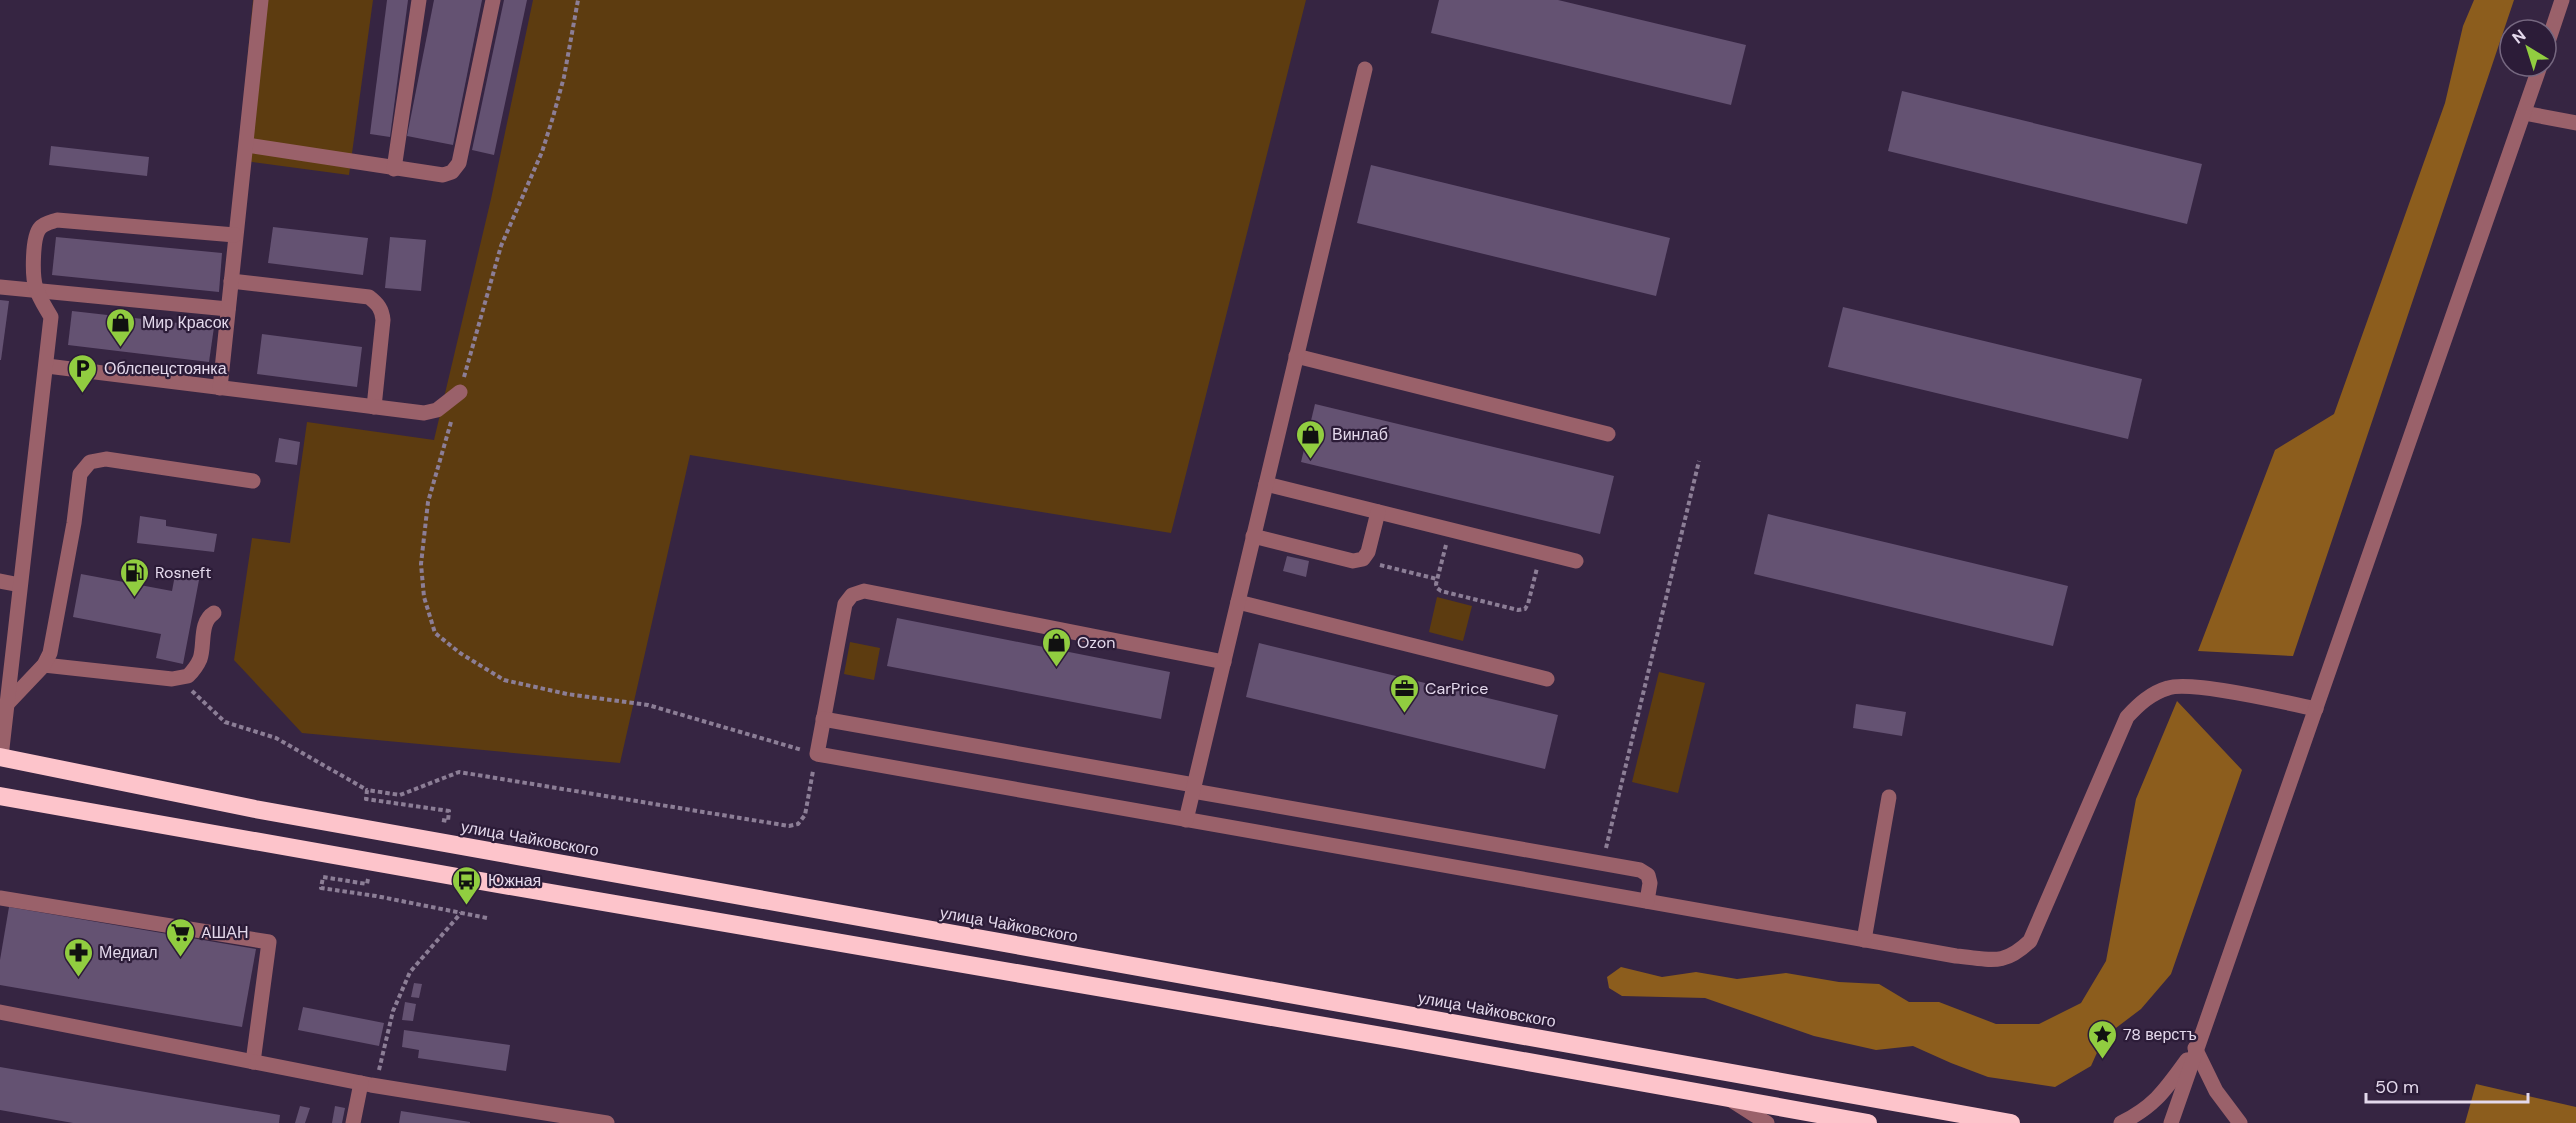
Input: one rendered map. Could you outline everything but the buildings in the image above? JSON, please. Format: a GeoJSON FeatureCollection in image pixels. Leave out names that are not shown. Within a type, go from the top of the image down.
{"type":"FeatureCollection","features":[{"type":"Feature","properties":{"kind":"highway","name":"улица Чайковского"},"geometry":{"type":"LineString","coordinates":[[1,757],[255,808],[2011,1123]]}},
{"type":"Feature","properties":{"kind":"highway"},"geometry":{"type":"LineString","coordinates":[[0,796],[1400,1039],[1868,1123]]}},
{"type":"Feature","properties":{"kind":"street"},"geometry":{"type":"LineString","coordinates":[[220,388],[261,0]]}},
{"type":"Feature","properties":{"kind":"street"},"geometry":{"type":"LineString","coordinates":[[394,169],[419,0]]}},
{"type":"Feature","properties":{"kind":"street"},"geometry":{"type":"LineString","coordinates":[[246,146],[394,169],[443,175],[452,172],[459,164],[493,0]]}},
{"type":"Feature","properties":{"kind":"street"},"geometry":{"type":"LineString","coordinates":[[2556,18],[2562,0]]}},
{"type":"Feature","properties":{"kind":"street"},"geometry":{"type":"LineString","coordinates":[[1186,820],[1365,69]]}},
{"type":"Feature","properties":{"kind":"street"},"geometry":{"type":"LineString","coordinates":[[2171,1123],[2195,1048],[2536,78]]}},
{"type":"Feature","properties":{"kind":"street"},"geometry":{"type":"LineString","coordinates":[[2524,113],[2576,123]]}},
{"type":"Feature","properties":{"kind":"street"},"geometry":{"type":"LineString","coordinates":[[1,757],[51,317],[36,290],[33,278],[39,228],[57,220],[236,235]]}},
{"type":"Feature","properties":{"kind":"street"},"geometry":{"type":"LineString","coordinates":[[231,281],[369,297],[377,303],[382,311],[383,320],[374,407]]}},
{"type":"Feature","properties":{"kind":"street"},"geometry":{"type":"LineString","coordinates":[[0,287],[228,309]]}},
{"type":"Feature","properties":{"kind":"street"},"geometry":{"type":"LineString","coordinates":[[1296,356],[1608,434]]}},
{"type":"Feature","properties":{"kind":"street"},"geometry":{"type":"LineString","coordinates":[[47,366],[374,407],[431,412],[448,403],[460,392]]}},
{"type":"Feature","properties":{"kind":"street"},"geometry":{"type":"LineString","coordinates":[[7,704],[44,665],[50,653],[74,523],[80,474],[90,462],[106,459],[253,481]]}},
{"type":"Feature","properties":{"kind":"street"},"geometry":{"type":"LineString","coordinates":[[1266,484],[1576,561]]}},
{"type":"Feature","properties":{"kind":"street"},"geometry":{"type":"LineString","coordinates":[[1253,536],[1353,561],[1363,559],[1368,552],[1378,512]]}},
{"type":"Feature","properties":{"kind":"street"},"geometry":{"type":"LineString","coordinates":[[1224,662],[864,591],[852,595],[845,604],[817,754],[1956,956],[2002,960],[2017,954],[2030,941],[2127,717],[2143,700],[2170,687],[2196,687],[2316,709]]}},
{"type":"Feature","properties":{"kind":"street"},"geometry":{"type":"LineString","coordinates":[[1238,602],[1547,679]]}},
{"type":"Feature","properties":{"kind":"street"},"geometry":{"type":"LineString","coordinates":[[44,665],[174,678],[189,676],[200,659],[208,617],[214,613]]}},
{"type":"Feature","properties":{"kind":"street"},"geometry":{"type":"LineString","coordinates":[[823,719],[1640,870],[1648,874],[1650,883],[1647,902]]}},
{"type":"Feature","properties":{"kind":"street"},"geometry":{"type":"LineString","coordinates":[[1864,940],[1889,797]]}},
{"type":"Feature","properties":{"kind":"street"},"geometry":{"type":"LineString","coordinates":[[0,898],[269,942],[253,1062]]}},
{"type":"Feature","properties":{"kind":"street"},"geometry":{"type":"LineString","coordinates":[[0,1012],[369,1084],[607,1123]]}},
{"type":"Feature","properties":{"kind":"street"},"geometry":{"type":"LineString","coordinates":[[2121,1123],[2142,1113],[2158,1099],[2195,1048]]}},
{"type":"Feature","properties":{"kind":"street"},"geometry":{"type":"LineString","coordinates":[[2195,1048],[2216,1090],[2241,1123]]}},
{"type":"Feature","properties":{"kind":"street"},"geometry":{"type":"LineString","coordinates":[[353,1123],[369,1084]]}},
{"type":"Feature","properties":{"kind":"street"},"geometry":{"type":"LineString","coordinates":[[1729,1098],[1767,1123]]}},
{"type":"Feature","properties":{"kind":"path"},"geometry":{"type":"LineString","coordinates":[[174,678],[197,695],[225,722],[276,738],[368,789],[400,795],[459,772],[789,826],[798,824],[805,815],[817,754],[648,705],[567,694],[504,680],[460,653],[435,633],[424,597],[421,564],[428,502],[501,246],[542,152],[553,117],[564,78],[578,0]]}},
{"type":"Feature","properties":{"kind":"path"},"geometry":{"type":"LineString","coordinates":[[1602,863],[1699,461]]}},
{"type":"Feature","properties":{"kind":"path"},"geometry":{"type":"LineString","coordinates":[[1449,530],[1437,579],[1437,588],[1441,591],[1518,610],[1524,609],[1528,604],[1541,552]]}},
{"type":"Feature","properties":{"kind":"path"},"geometry":{"type":"LineString","coordinates":[[1363,559],[1437,579]]}},
{"type":"Feature","properties":{"kind":"path"},"geometry":{"type":"LineString","coordinates":[[368,789],[366,799],[449,811],[447,821],[436,819]]}},
{"type":"Feature","properties":{"kind":"path"},"geometry":{"type":"LineString","coordinates":[[367,884],[323,877],[321,888],[487,918]]}},
{"type":"Feature","properties":{"kind":"path"},"geometry":{"type":"LineString","coordinates":[[369,1084],[393,1011],[410,972],[461,913]]}},
{"type":"Feature","properties":{"kind":"shaded area"},"geometry":{"type":"Polygon","coordinates":[[[253,0],[373,0],[349,175],[238,160],[253,0]]]}},
{"type":"Feature","properties":{"kind":"shaded area"},"geometry":{"type":"Polygon","coordinates":[[[533,0],[1306,0],[1171,533],[690,455],[620,763],[302,733],[234,660],[252,538],[290,543],[307,422],[434,440],[491,199],[533,0]]]}},
{"type":"Feature","properties":{"kind":"shaded area"},"geometry":{"type":"Polygon","coordinates":[[[2474,0],[2514,0],[2508,18],[2498,18],[2498,47],[2293,656],[2198,651],[2275,450],[2334,414],[2445,103],[2463,26],[2474,0]]]}},
{"type":"Feature","properties":{"kind":"shaded area"},"geometry":{"type":"Polygon","coordinates":[[[1437,597],[1472,606],[1463,641],[1429,632],[1437,597]]]}},
{"type":"Feature","properties":{"kind":"shaded area"},"geometry":{"type":"Polygon","coordinates":[[[850,642],[880,648],[874,680],[844,674],[850,642]]]}},
{"type":"Feature","properties":{"kind":"shaded area"},"geometry":{"type":"Polygon","coordinates":[[[1659,672],[1705,683],[1678,793],[1632,782],[1659,672]]]}},
{"type":"Feature","properties":{"kind":"shaded area"},"geometry":{"type":"Polygon","coordinates":[[[2177,701],[2242,770],[2171,974],[2141,1009],[2104,1037],[2091,1066],[2055,1087],[1988,1077],[1913,1046],[1876,1050],[1814,1036],[1705,998],[1622,996],[1609,988],[1607,977],[1621,967],[1662,977],[1696,972],[1737,979],[1786,973],[1839,982],[1879,984],[1909,1002],[1939,1002],[1996,1024],[2039,1024],[2081,1003],[2106,961],[2136,799],[2177,701]]]}},
{"type":"Feature","properties":{"kind":"shaded area"},"geometry":{"type":"Polygon","coordinates":[[[2476,1084],[2576,1107],[2576,1123],[2465,1123],[2476,1084]]]}},
{"type":"Feature","properties":{"kind":"place","name":"Мир Красок"},"geometry":{"type":"Point","coordinates":[121,348]}},
{"type":"Feature","properties":{"kind":"place","name":"Облспецстоянка"},"geometry":{"type":"Point","coordinates":[83,394]}},
{"type":"Feature","properties":{"kind":"place","name":"Винлаб"},"geometry":{"type":"Point","coordinates":[1311,460]}},
{"type":"Feature","properties":{"kind":"place","name":"Rosneft"},"geometry":{"type":"Point","coordinates":[134,598]}},
{"type":"Feature","properties":{"kind":"place","name":"Ozon"},"geometry":{"type":"Point","coordinates":[1056,668]}},
{"type":"Feature","properties":{"kind":"place","name":"CarPrice"},"geometry":{"type":"Point","coordinates":[1404,714]}},
{"type":"Feature","properties":{"kind":"place","name":"Южная"},"geometry":{"type":"Point","coordinates":[467,906]}},
{"type":"Feature","properties":{"kind":"place","name":"AШАН"},"geometry":{"type":"Point","coordinates":[180,958]}},
{"type":"Feature","properties":{"kind":"place","name":"Медиал"},"geometry":{"type":"Point","coordinates":[78,978]}},
{"type":"Feature","properties":{"kind":"place","name":"78 верстъ"},"geometry":{"type":"Point","coordinates":[2102,1060]}}]}
